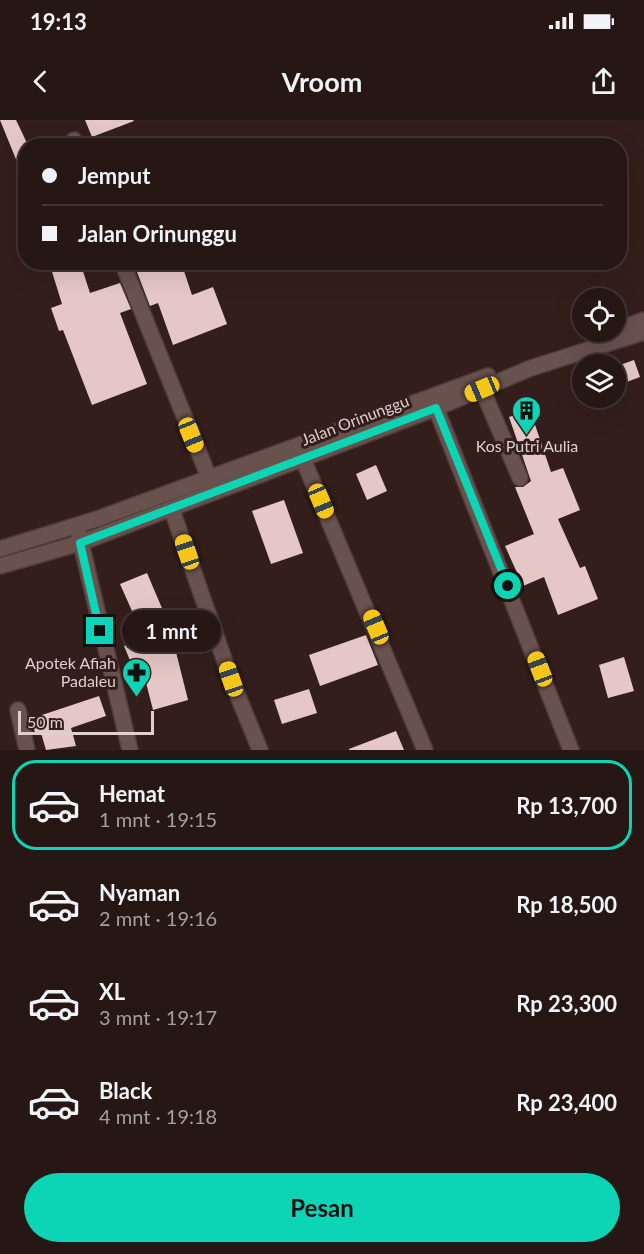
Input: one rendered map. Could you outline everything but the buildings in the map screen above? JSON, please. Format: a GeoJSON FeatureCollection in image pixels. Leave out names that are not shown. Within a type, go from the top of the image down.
{"type":"FeatureCollection","features":[{"type":"Feature","properties":{"kind":"street"},"geometry":{"type":"LineString","coordinates":[[125,270],[215,493]]}},
{"type":"Feature","properties":{"kind":"street","name":"Jalan Orinunggu"},"geometry":{"type":"LineString","coordinates":[[626,327],[644,320]]}},
{"type":"Feature","properties":{"kind":"street","name":"Jalan Orinunggu"},"geometry":{"type":"LineString","coordinates":[[0,549],[76,526],[531,365],[644,332]]}},
{"type":"Feature","properties":{"kind":"street","name":"Jalan Orinunggu"},"geometry":{"type":"LineString","coordinates":[[531,365],[587,342]]}},
{"type":"Feature","properties":{"kind":"street","name":"Jalan Orinunggu"},"geometry":{"type":"LineString","coordinates":[[0,566],[80,543],[172,510],[436,408],[482,389],[508,373]]}},
{"type":"Feature","properties":{"kind":"street"},"geometry":{"type":"LineString","coordinates":[[482,389],[520,478]]}},
{"type":"Feature","properties":{"kind":"street"},"geometry":{"type":"LineString","coordinates":[[436,408],[572,750]]}},
{"type":"Feature","properties":{"kind":"street"},"geometry":{"type":"LineString","coordinates":[[303,459],[425,750]]}},
{"type":"Feature","properties":{"kind":"street"},"geometry":{"type":"LineString","coordinates":[[172,510],[231,679],[260,750]]}},
{"type":"Feature","properties":{"kind":"street"},"geometry":{"type":"LineString","coordinates":[[76,526],[130,750]]}},
{"type":"Feature","properties":{"kind":"street"},"geometry":{"type":"LineString","coordinates":[[18,710],[27,750]]}},
{"type":"Feature","properties":{"kind":"place","name":"Kos Putri Aulia"},"geometry":{"type":"Point","coordinates":[527,436]}},
{"type":"Feature","properties":{"kind":"place","name":"Apotek Afiah Padaleu"},"geometry":{"type":"Point","coordinates":[137,698]}},
{"type":"Feature","properties":{"kind":"route"},"geometry":{"type":"LineString","coordinates":[[100,631],[80,543],[436,408],[508,586]]}}]}
